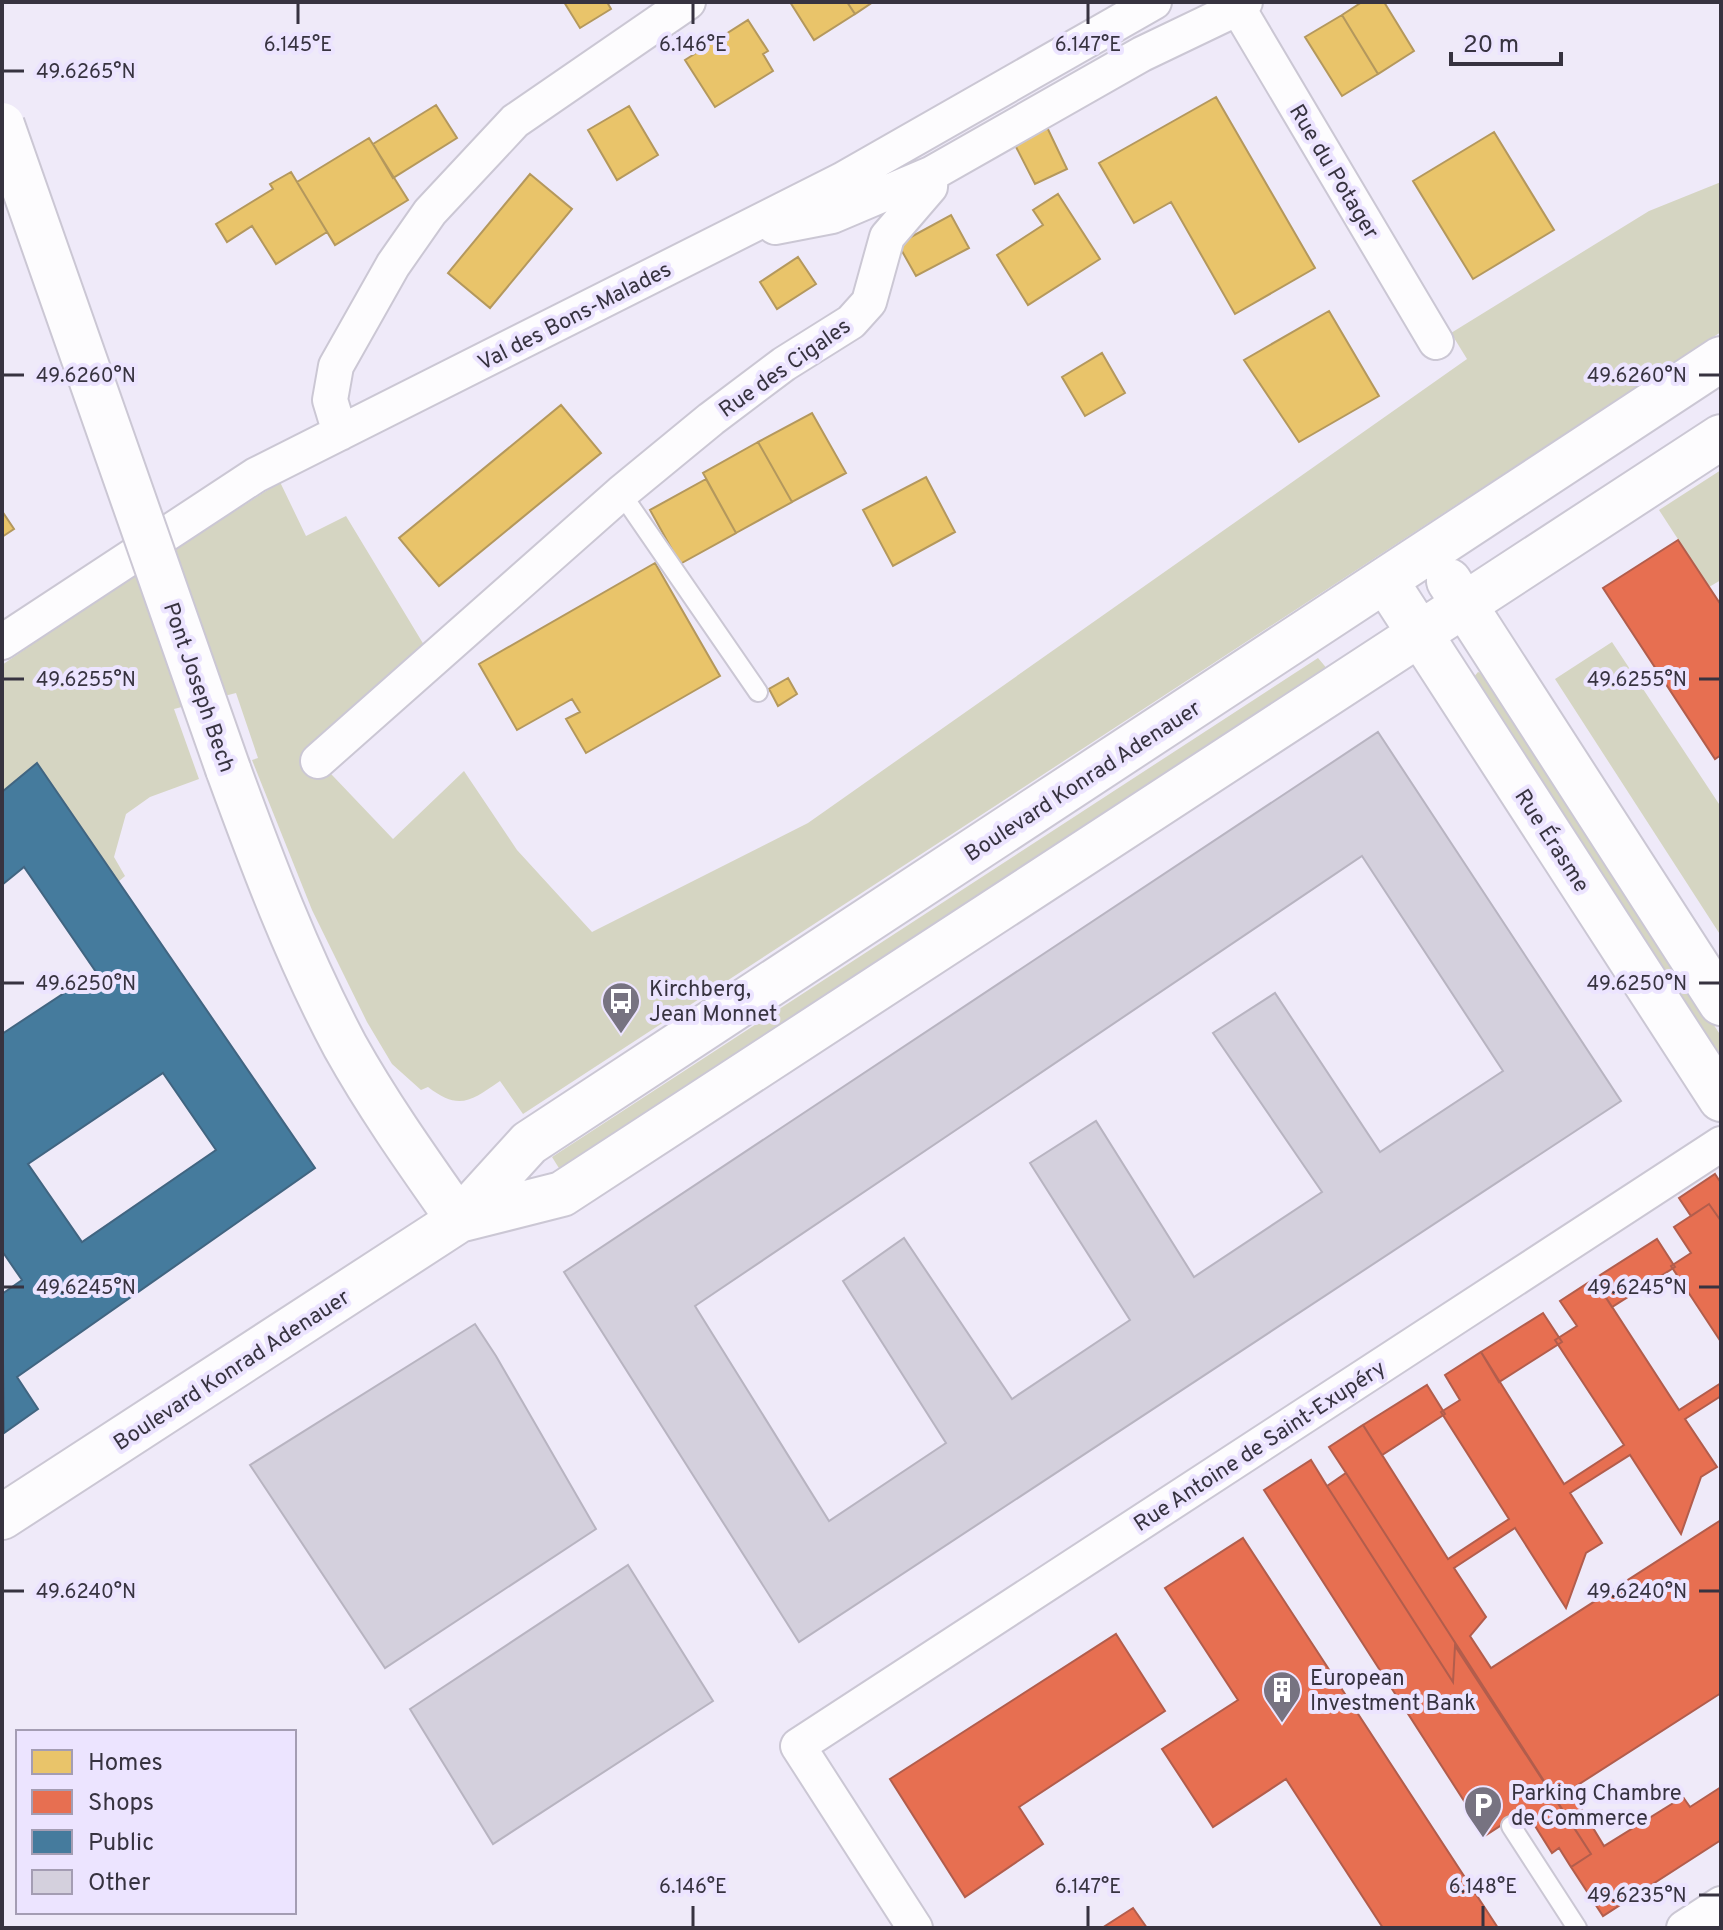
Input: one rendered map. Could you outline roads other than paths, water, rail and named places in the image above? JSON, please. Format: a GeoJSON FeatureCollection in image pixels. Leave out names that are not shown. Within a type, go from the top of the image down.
{"type":"FeatureCollection","features":[{"type":"Feature","properties":{"kind":"main road","name":"Pont Joseph Bech"},"geometry":{"type":"LineString","coordinates":[[2,125],[258,851],[344,1044],[393,1126],[459,1220]]}},
{"type":"Feature","properties":{"kind":"main road","name":"Boulevard Konrad Adenauer"},"geometry":{"type":"LineString","coordinates":[[2,1517],[459,1220],[529,1143],[1721,359]]}},
{"type":"Feature","properties":{"kind":"main road","name":"Boulevard Konrad Adenauer"},"geometry":{"type":"LineString","coordinates":[[459,1220],[562,1194],[1721,437]]}},
{"type":"Feature","properties":{"kind":"main road"},"geometry":{"type":"LineString","coordinates":[[1429,551],[1721,1003]]}},
{"type":"Feature","properties":{"kind":"main road","name":"Rue Érasme"},"geometry":{"type":"LineString","coordinates":[[1385,580],[1721,1099]]}},
{"type":"Feature","properties":{"kind":"street"},"geometry":{"type":"LineString","coordinates":[[340,433],[330,400],[336,366],[393,265],[430,212],[515,121],[688,2]]}},
{"type":"Feature","properties":{"kind":"street","name":"Val des Bons-Malades"},"geometry":{"type":"LineString","coordinates":[[2,642],[256,475],[842,180],[1154,2]]}},
{"type":"Feature","properties":{"kind":"street"},"geometry":{"type":"LineString","coordinates":[[735,234],[832,216],[931,174],[1142,54],[1242,5]]}},
{"type":"Feature","properties":{"kind":"street","name":"Rue du Potager"},"geometry":{"type":"LineString","coordinates":[[1242,5],[1436,342]]}},
{"type":"Feature","properties":{"kind":"street","name":"Rue des Cigales"},"geometry":{"type":"LineString","coordinates":[[318,761],[621,493],[747,391],[851,322],[869,302],[887,237],[930,187],[931,174]]}},
{"type":"Feature","properties":{"kind":"street","name":"Rue Antoine de Saint-Exupéry"},"geometry":{"type":"LineString","coordinates":[[915,1928],[798,1746],[1721,1144]]}},
{"type":"Feature","properties":{"kind":"street"},"geometry":{"type":"LineString","coordinates":[[1684,1928],[1721,1904]]}},
{"type":"Feature","properties":{"kind":"lane"},"geometry":{"type":"LineString","coordinates":[[621,493],[758,692]]}},
{"type":"Feature","properties":{"kind":"lane"},"geometry":{"type":"LineString","coordinates":[[1511,1826],[1577,1928]]}},
{"type":"Feature","properties":{"kind":"place","name":"Kirchberg, Jean Monnet"},"geometry":{"type":"Point","coordinates":[621,1035]}},
{"type":"Feature","properties":{"kind":"place","name":"European Investment Bank"},"geometry":{"type":"Point","coordinates":[1282,1724]}},
{"type":"Feature","properties":{"kind":"place","name":"Parking Chambre de Commerce"},"geometry":{"type":"Point","coordinates":[1483,1839]}}]}
